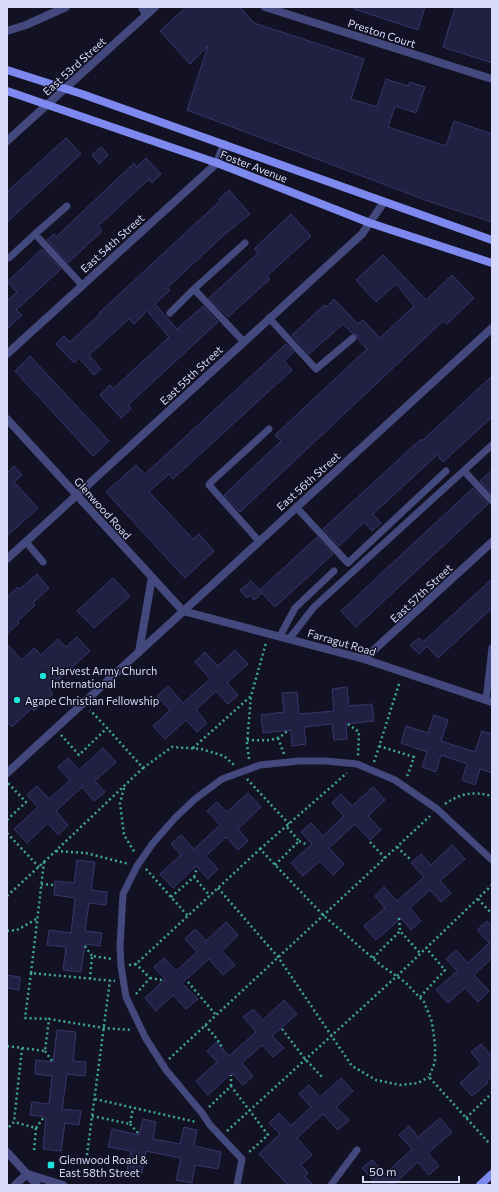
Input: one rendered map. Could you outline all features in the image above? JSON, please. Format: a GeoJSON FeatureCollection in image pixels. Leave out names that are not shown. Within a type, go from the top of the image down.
{"type":"FeatureCollection","features":[{"type":"Feature","properties":{"kind":"main road","name":"Foster Avenue"},"geometry":{"type":"LineString","coordinates":[[7,70],[66,88],[492,240]]}},
{"type":"Feature","properties":{"kind":"main road","name":"Foster Avenue"},"geometry":{"type":"LineString","coordinates":[[7,91],[46,106],[217,164],[370,223],[492,263]]}},
{"type":"Feature","properties":{"kind":"main road"},"geometry":{"type":"LineString","coordinates":[[480,1185],[492,1174]]}},
{"type":"Feature","properties":{"kind":"street"},"geometry":{"type":"LineString","coordinates":[[7,31],[26,25],[66,7]]}},
{"type":"Feature","properties":{"kind":"street"},"geometry":{"type":"LineString","coordinates":[[142,7],[146,15]]}},
{"type":"Feature","properties":{"kind":"street","name":"East 53rd Street"},"geometry":{"type":"LineString","coordinates":[[7,141],[155,7]]}},
{"type":"Feature","properties":{"kind":"street","name":"Preston Court"},"geometry":{"type":"LineString","coordinates":[[265,7],[492,79]]}},
{"type":"Feature","properties":{"kind":"street","name":"East 54th Street"},"geometry":{"type":"LineString","coordinates":[[7,354],[217,164],[224,144]]}},
{"type":"Feature","properties":{"kind":"street","name":"East 55th Street"},"geometry":{"type":"LineString","coordinates":[[7,560],[243,341],[362,234],[384,202]]}},
{"type":"Feature","properties":{"kind":"street","name":"East 56th Street"},"geometry":{"type":"LineString","coordinates":[[7,773],[492,328]]}},
{"type":"Feature","properties":{"kind":"street","name":"Glenwood Road"},"geometry":{"type":"LineString","coordinates":[[7,419],[183,611]]}},
{"type":"Feature","properties":{"kind":"street","name":"East 57th Street"},"geometry":{"type":"LineString","coordinates":[[364,659],[492,542]]}},
{"type":"Feature","properties":{"kind":"street"},"geometry":{"type":"LineString","coordinates":[[139,652],[152,577]]}},
{"type":"Feature","properties":{"kind":"street","name":"Farragut Road"},"geometry":{"type":"LineString","coordinates":[[183,611],[364,659],[489,701]]}},
{"type":"Feature","properties":{"kind":"street"},"geometry":{"type":"LineString","coordinates":[[7,1152],[37,1185]]}},
{"type":"Feature","properties":{"kind":"street"},"geometry":{"type":"LineString","coordinates":[[15,1185],[27,1174]]}},
{"type":"Feature","properties":{"kind":"street"},"geometry":{"type":"LineString","coordinates":[[27,1174],[62,1185]]}},
{"type":"Feature","properties":{"kind":"lane"},"geometry":{"type":"LineString","coordinates":[[9,258],[67,206]]}},
{"type":"Feature","properties":{"kind":"lane"},"geometry":{"type":"LineString","coordinates":[[35,234],[82,285]]}},
{"type":"Feature","properties":{"kind":"lane"},"geometry":{"type":"LineString","coordinates":[[170,313],[245,243]]}},
{"type":"Feature","properties":{"kind":"lane"},"geometry":{"type":"LineString","coordinates":[[194,289],[243,341]]}},
{"type":"Feature","properties":{"kind":"lane"},"geometry":{"type":"LineString","coordinates":[[269,318],[316,369],[353,338]]}},
{"type":"Feature","properties":{"kind":"lane"},"geometry":{"type":"LineString","coordinates":[[259,541],[209,485],[269,429]]}},
{"type":"Feature","properties":{"kind":"lane"},"geometry":{"type":"LineString","coordinates":[[289,639],[314,607],[492,445]]}},
{"type":"Feature","properties":{"kind":"lane"},"geometry":{"type":"LineString","coordinates":[[464,470],[492,501]]}},
{"type":"Feature","properties":{"kind":"lane"},"geometry":{"type":"LineString","coordinates":[[296,507],[348,563],[446,471]]}},
{"type":"Feature","properties":{"kind":"lane"},"geometry":{"type":"LineString","coordinates":[[26,542],[43,562]]}},
{"type":"Feature","properties":{"kind":"lane"},"geometry":{"type":"LineString","coordinates":[[280,636],[295,608],[334,571]]}},
{"type":"Feature","properties":{"kind":"lane"},"geometry":{"type":"LineString","coordinates":[[489,701],[492,648]]}},
{"type":"Feature","properties":{"kind":"lane"},"geometry":{"type":"LineString","coordinates":[[237,1185],[242,1159],[210,1125],[163,1065],[142,1031],[126,997],[121,963],[123,894],[138,864],[166,828],[195,799],[222,779],[260,765],[299,761],[357,764],[395,780],[404,786],[437,810],[492,860]]}},
{"type":"Feature","properties":{"kind":"lane"},"geometry":{"type":"LineString","coordinates":[[331,1185],[357,1150]]}},
{"type":"Feature","properties":{"kind":"path"},"geometry":{"type":"LineString","coordinates":[[251,769],[247,740],[251,696],[269,634]]}},
{"type":"Feature","properties":{"kind":"path"},"geometry":{"type":"LineString","coordinates":[[371,770],[403,672]]}},
{"type":"Feature","properties":{"kind":"path"},"geometry":{"type":"LineString","coordinates":[[193,748],[251,696]]}},
{"type":"Feature","properties":{"kind":"path"},"geometry":{"type":"LineString","coordinates":[[83,703],[108,728],[143,768]]}},
{"type":"Feature","properties":{"kind":"path"},"geometry":{"type":"LineString","coordinates":[[136,964],[260,849],[357,764],[359,732],[348,724]]}},
{"type":"Feature","properties":{"kind":"path"},"geometry":{"type":"LineString","coordinates":[[55,729],[79,755],[108,728]]}},
{"type":"Feature","properties":{"kind":"path"},"geometry":{"type":"LineString","coordinates":[[247,740],[272,740],[278,738],[287,731]]}},
{"type":"Feature","properties":{"kind":"path"},"geometry":{"type":"LineString","coordinates":[[278,738],[286,763]]}},
{"type":"Feature","properties":{"kind":"path"},"geometry":{"type":"LineString","coordinates":[[379,746],[414,757],[404,786]]}},
{"type":"Feature","properties":{"kind":"path"},"geometry":{"type":"LineString","coordinates":[[7,896],[143,768],[172,747],[201,749],[224,756],[241,772],[289,824]]}},
{"type":"Feature","properties":{"kind":"path"},"geometry":{"type":"LineString","coordinates":[[7,781],[26,802],[7,820]]}},
{"type":"Feature","properties":{"kind":"path"},"geometry":{"type":"LineString","coordinates":[[124,786],[120,803],[124,835],[138,864],[188,916]]}},
{"type":"Feature","properties":{"kind":"path"},"geometry":{"type":"LineString","coordinates":[[163,1065],[437,810],[457,796],[479,792],[492,796]]}},
{"type":"Feature","properties":{"kind":"path"},"geometry":{"type":"LineString","coordinates":[[286,826],[299,841],[308,845]]}},
{"type":"Feature","properties":{"kind":"path"},"geometry":{"type":"LineString","coordinates":[[7,833],[39,867]]}},
{"type":"Feature","properties":{"kind":"path"},"geometry":{"type":"LineString","coordinates":[[275,865],[299,841]]}},
{"type":"Feature","properties":{"kind":"path"},"geometry":{"type":"LineString","coordinates":[[370,842],[385,858]]}},
{"type":"Feature","properties":{"kind":"path"},"geometry":{"type":"LineString","coordinates":[[396,847],[411,860]]}},
{"type":"Feature","properties":{"kind":"path"},"geometry":{"type":"LineString","coordinates":[[218,888],[278,957],[352,1066],[376,1080],[400,1085],[418,1083],[429,1077],[435,1062],[433,1029],[432,1022],[424,1002],[405,982],[373,958],[323,915],[260,849]]}},
{"type":"Feature","properties":{"kind":"path"},"geometry":{"type":"LineString","coordinates":[[55,851],[86,853],[138,864]]}},
{"type":"Feature","properties":{"kind":"path"},"geometry":{"type":"LineString","coordinates":[[44,862],[25,1018],[50,1019],[104,1028],[142,1031]]}},
{"type":"Feature","properties":{"kind":"path"},"geometry":{"type":"LineString","coordinates":[[171,897],[194,877],[197,868]]}},
{"type":"Feature","properties":{"kind":"path"},"geometry":{"type":"LineString","coordinates":[[194,877],[210,896]]}},
{"type":"Feature","properties":{"kind":"path"},"geometry":{"type":"LineString","coordinates":[[42,884],[53,885]]}},
{"type":"Feature","properties":{"kind":"path"},"geometry":{"type":"LineString","coordinates":[[221,1136],[397,976],[492,885]]}},
{"type":"Feature","properties":{"kind":"path"},"geometry":{"type":"LineString","coordinates":[[478,899],[492,914]]}},
{"type":"Feature","properties":{"kind":"path"},"geometry":{"type":"LineString","coordinates":[[7,931],[17,930],[38,918]]}},
{"type":"Feature","properties":{"kind":"path"},"geometry":{"type":"LineString","coordinates":[[399,918],[400,932],[420,953]]}},
{"type":"Feature","properties":{"kind":"path"},"geometry":{"type":"LineString","coordinates":[[373,958],[400,932]]}},
{"type":"Feature","properties":{"kind":"path"},"geometry":{"type":"LineString","coordinates":[[85,946],[92,956],[90,979]]}},
{"type":"Feature","properties":{"kind":"path"},"geometry":{"type":"LineString","coordinates":[[420,997],[445,970],[426,948]]}},
{"type":"Feature","properties":{"kind":"path"},"geometry":{"type":"LineString","coordinates":[[92,956],[121,963],[136,964],[150,978],[162,980]]}},
{"type":"Feature","properties":{"kind":"path"},"geometry":{"type":"LineString","coordinates":[[31,973],[124,982]]}},
{"type":"Feature","properties":{"kind":"path"},"geometry":{"type":"LineString","coordinates":[[128,1002],[150,978]]}},
{"type":"Feature","properties":{"kind":"path"},"geometry":{"type":"LineString","coordinates":[[85,1170],[110,980]]}},
{"type":"Feature","properties":{"kind":"path"},"geometry":{"type":"LineString","coordinates":[[188,982],[216,1015]]}},
{"type":"Feature","properties":{"kind":"path"},"geometry":{"type":"LineString","coordinates":[[50,1019],[45,1051],[52,1061]]}},
{"type":"Feature","properties":{"kind":"path"},"geometry":{"type":"LineString","coordinates":[[205,1025],[217,1038],[223,1049]]}},
{"type":"Feature","properties":{"kind":"path"},"geometry":{"type":"LineString","coordinates":[[282,1029],[305,1059],[323,1078]]}},
{"type":"Feature","properties":{"kind":"path"},"geometry":{"type":"LineString","coordinates":[[7,1046],[45,1051]]}},
{"type":"Feature","properties":{"kind":"path"},"geometry":{"type":"LineString","coordinates":[[9,1127],[14,1122],[22,1048]]}},
{"type":"Feature","properties":{"kind":"path"},"geometry":{"type":"LineString","coordinates":[[231,1075],[231,1086],[268,1135],[242,1159]]}},
{"type":"Feature","properties":{"kind":"path"},"geometry":{"type":"LineString","coordinates":[[429,1077],[489,1143]]}},
{"type":"Feature","properties":{"kind":"path"},"geometry":{"type":"LineString","coordinates":[[202,1113],[231,1086]]}},
{"type":"Feature","properties":{"kind":"path"},"geometry":{"type":"LineString","coordinates":[[466,1118],[492,1093]]}},
{"type":"Feature","properties":{"kind":"path"},"geometry":{"type":"LineString","coordinates":[[95,1099],[210,1125]]}},
{"type":"Feature","properties":{"kind":"path"},"geometry":{"type":"LineString","coordinates":[[130,1124],[134,1108]]}},
{"type":"Feature","properties":{"kind":"path"},"geometry":{"type":"LineString","coordinates":[[34,1151],[36,1128],[44,1116]]}},
{"type":"Feature","properties":{"kind":"path"},"geometry":{"type":"LineString","coordinates":[[92,1116],[130,1124],[139,1134]]}},
{"type":"Feature","properties":{"kind":"path"},"geometry":{"type":"LineString","coordinates":[[14,1122],[36,1128]]}},
{"type":"Feature","properties":{"kind":"building"},"geometry":{"type":"Polygon","coordinates":[[[186,7],[240,7],[254,23],[364,59],[351,99],[377,107],[386,79],[408,86],[410,82],[425,87],[416,113],[395,106],[388,127],[446,146],[454,121],[492,134],[492,222],[428,201],[187,110],[208,46],[190,64],[160,31],[186,7]]]}},
{"type":"Feature","properties":{"kind":"building"},"geometry":{"type":"Polygon","coordinates":[[[355,7],[425,7],[418,30],[354,9],[355,7]]]}},
{"type":"Feature","properties":{"kind":"building"},"geometry":{"type":"Polygon","coordinates":[[[455,7],[492,7],[492,63],[443,47],[455,7]]]}},
{"type":"Feature","properties":{"kind":"building"},"geometry":{"type":"Polygon","coordinates":[[[66,138],[81,154],[7,222],[7,192],[66,138]]]}},
{"type":"Feature","properties":{"kind":"building"},"geometry":{"type":"Polygon","coordinates":[[[101,147],[108,155],[99,164],[92,155],[101,147]]]}},
{"type":"Feature","properties":{"kind":"building"},"geometry":{"type":"Polygon","coordinates":[[[146,158],[161,174],[152,183],[149,179],[98,226],[102,231],[68,263],[47,240],[54,234],[56,237],[134,163],[137,167],[146,158]]]}},
{"type":"Feature","properties":{"kind":"building"},"geometry":{"type":"Polygon","coordinates":[[[229,190],[250,214],[225,234],[167,288],[170,290],[155,304],[177,329],[203,306],[218,322],[128,405],[131,409],[121,418],[100,395],[110,385],[113,389],[169,337],[147,311],[134,324],[129,319],[89,355],[101,369],[94,375],[79,358],[74,363],[56,344],[64,336],[70,342],[100,314],[99,313],[220,201],[219,199],[229,190]]]}},
{"type":"Feature","properties":{"kind":"building"},"geometry":{"type":"Polygon","coordinates":[[[291,214],[311,236],[267,276],[270,279],[228,317],[209,298],[258,253],[254,249],[291,214]]]}},
{"type":"Feature","properties":{"kind":"building"},"geometry":{"type":"Polygon","coordinates":[[[42,249],[61,269],[16,310],[22,315],[7,329],[7,300],[17,292],[7,282],[42,249]]]}},
{"type":"Feature","properties":{"kind":"building"},"geometry":{"type":"Polygon","coordinates":[[[383,255],[426,300],[452,275],[474,298],[447,324],[443,321],[240,512],[224,495],[281,441],[275,435],[367,349],[358,339],[357,335],[352,333],[343,324],[309,354],[292,335],[324,305],[326,307],[334,299],[358,324],[363,320],[380,338],[414,306],[396,284],[376,302],[356,280],[383,255]]]}},
{"type":"Feature","properties":{"kind":"building"},"geometry":{"type":"Polygon","coordinates":[[[286,344],[294,352],[284,361],[292,370],[173,479],[169,474],[149,492],[193,539],[199,534],[214,551],[185,578],[106,492],[136,465],[145,474],[286,344]]]}},
{"type":"Feature","properties":{"kind":"building"},"geometry":{"type":"Polygon","coordinates":[[[30,356],[109,441],[93,456],[15,371],[30,356]]]}},
{"type":"Feature","properties":{"kind":"building"},"geometry":{"type":"Polygon","coordinates":[[[492,376],[492,417],[443,462],[437,455],[373,514],[381,523],[372,531],[364,522],[339,546],[323,529],[421,439],[422,441],[492,376]]]}},
{"type":"Feature","properties":{"kind":"building"},"geometry":{"type":"Polygon","coordinates":[[[14,466],[22,475],[14,482],[38,508],[7,536],[7,473],[14,466]]]}},
{"type":"Feature","properties":{"kind":"building"},"geometry":{"type":"Polygon","coordinates":[[[492,470],[492,494],[480,481],[492,470]]]}},
{"type":"Feature","properties":{"kind":"building"},"geometry":{"type":"Polygon","coordinates":[[[473,488],[488,504],[356,627],[341,611],[473,488]]]}},
{"type":"Feature","properties":{"kind":"building"},"geometry":{"type":"Polygon","coordinates":[[[317,537],[333,554],[275,607],[262,593],[254,600],[250,595],[247,598],[240,590],[251,581],[260,590],[317,537]]]}},
{"type":"Feature","properties":{"kind":"building"},"geometry":{"type":"Polygon","coordinates":[[[37,574],[49,588],[33,603],[35,605],[7,634],[7,597],[18,587],[20,589],[37,574]]]}},
{"type":"Feature","properties":{"kind":"building"},"geometry":{"type":"Polygon","coordinates":[[[113,578],[130,596],[94,628],[77,611],[113,578]]]}},
{"type":"Feature","properties":{"kind":"building"},"geometry":{"type":"Polygon","coordinates":[[[492,579],[492,608],[438,658],[427,646],[419,654],[410,645],[419,638],[423,642],[492,579]]]}},
{"type":"Feature","properties":{"kind":"building"},"geometry":{"type":"Polygon","coordinates":[[[77,637],[90,651],[49,689],[53,694],[34,711],[32,708],[12,727],[7,722],[7,644],[22,660],[34,648],[41,655],[58,639],[66,647],[77,637]]]}},
{"type":"Feature","properties":{"kind":"building"},"geometry":{"type":"Polygon","coordinates":[[[235,650],[248,664],[227,683],[238,695],[228,704],[216,691],[196,710],[207,723],[197,732],[186,720],[165,739],[153,726],[170,710],[157,696],[168,686],[183,703],[210,679],[195,662],[205,652],[218,666],[235,650]]]}},
{"type":"Feature","properties":{"kind":"building"},"geometry":{"type":"Polygon","coordinates":[[[347,687],[349,706],[372,704],[374,721],[346,724],[347,739],[334,740],[332,724],[304,727],[306,744],[292,746],[291,730],[263,733],[261,715],[284,712],[282,693],[297,692],[299,714],[334,711],[332,689],[347,687]]]}},
{"type":"Feature","properties":{"kind":"building"},"geometry":{"type":"Polygon","coordinates":[[[434,715],[448,720],[441,741],[475,752],[482,731],[492,734],[492,773],[480,769],[475,785],[462,780],[467,764],[441,755],[436,772],[422,767],[427,752],[401,743],[406,726],[428,733],[434,715]]]}},
{"type":"Feature","properties":{"kind":"building"},"geometry":{"type":"Polygon","coordinates":[[[103,748],[116,762],[95,781],[105,792],[94,801],[82,787],[56,811],[68,825],[58,835],[48,823],[27,843],[14,829],[38,807],[27,795],[37,786],[49,799],[70,780],[58,767],[68,758],[79,770],[103,748]]]}},
{"type":"Feature","properties":{"kind":"building"},"geometry":{"type":"Polygon","coordinates":[[[373,787],[385,800],[368,816],[381,830],[370,840],[355,824],[329,848],[344,864],[333,875],[320,861],[303,876],[291,863],[312,844],[301,832],[311,823],[323,836],[344,816],[332,803],[341,794],[352,806],[373,787]]]}},
{"type":"Feature","properties":{"kind":"building"},"geometry":{"type":"Polygon","coordinates":[[[248,793],[261,807],[238,829],[248,841],[238,850],[226,837],[206,856],[218,869],[208,879],[196,866],[173,888],[160,874],[181,855],[171,844],[181,835],[194,849],[220,825],[207,811],[217,802],[227,812],[248,793]]]}},
{"type":"Feature","properties":{"kind":"building"},"geometry":{"type":"Polygon","coordinates":[[[452,845],[465,859],[440,881],[451,893],[441,902],[430,890],[410,908],[421,921],[411,930],[401,918],[376,940],[364,926],[385,908],[375,896],[384,887],[397,901],[424,877],[411,863],[421,854],[431,865],[452,845]]]}},
{"type":"Feature","properties":{"kind":"building"},"geometry":{"type":"Polygon","coordinates":[[[77,860],[95,862],[91,890],[107,892],[106,905],[89,903],[85,931],[102,933],[100,946],[85,944],[81,972],[63,970],[66,947],[47,945],[49,930],[71,933],[75,898],[54,895],[55,881],[74,883],[77,860]]]}},
{"type":"Feature","properties":{"kind":"building"},"geometry":{"type":"Polygon","coordinates":[[[487,921],[492,927],[492,958],[474,975],[489,991],[478,1002],[465,988],[448,1003],[436,990],[457,971],[446,959],[456,950],[468,963],[489,943],[477,930],[487,921]]]}},
{"type":"Feature","properties":{"kind":"building"},"geometry":{"type":"Polygon","coordinates":[[[226,922],[238,935],[222,951],[235,965],[223,975],[209,959],[182,983],[198,999],[186,1009],[173,995],[156,1011],[145,998],[165,979],[154,967],[164,958],[176,971],[197,952],[185,939],[195,929],[206,941],[226,922]]]}},
{"type":"Feature","properties":{"kind":"building"},"geometry":{"type":"Polygon","coordinates":[[[7,975],[20,977],[19,990],[7,988],[7,975]]]}},
{"type":"Feature","properties":{"kind":"building"},"geometry":{"type":"Polygon","coordinates":[[[284,1000],[297,1014],[272,1036],[284,1048],[273,1057],[262,1045],[242,1063],[253,1076],[243,1085],[232,1073],[208,1095],[196,1081],[217,1062],[207,1051],[217,1042],[229,1056],[256,1032],[243,1017],[253,1009],[263,1020],[284,1000]]]}},
{"type":"Feature","properties":{"kind":"building"},"geometry":{"type":"Polygon","coordinates":[[[57,1030],[76,1032],[73,1061],[86,1062],[85,1076],[67,1074],[62,1109],[81,1111],[79,1125],[65,1123],[61,1151],[43,1149],[46,1117],[30,1115],[32,1102],[49,1104],[52,1076],[35,1074],[36,1060],[53,1062],[57,1030]]]}},
{"type":"Feature","properties":{"kind":"building"},"geometry":{"type":"Polygon","coordinates":[[[481,1044],[491,1055],[492,1054],[492,1077],[486,1082],[488,1083],[472,1096],[460,1083],[481,1064],[471,1052],[481,1044]]]}},
{"type":"Feature","properties":{"kind":"building"},"geometry":{"type":"Polygon","coordinates":[[[341,1078],[353,1091],[336,1107],[349,1120],[338,1130],[323,1114],[297,1138],[312,1155],[301,1165],[308,1173],[305,1177],[313,1185],[288,1185],[259,1154],[280,1134],[269,1123],[279,1113],[291,1126],[311,1107],[299,1094],[309,1085],[320,1097],[341,1078]]]}},
{"type":"Feature","properties":{"kind":"building"},"geometry":{"type":"Polygon","coordinates":[[[440,1118],[452,1132],[428,1153],[439,1166],[429,1175],[418,1162],[394,1184],[395,1185],[372,1185],[375,1182],[362,1168],[372,1160],[385,1174],[412,1149],[399,1135],[409,1126],[418,1137],[440,1118]]]}},
{"type":"Feature","properties":{"kind":"building"},"geometry":{"type":"Polygon","coordinates":[[[143,1119],[156,1122],[153,1139],[180,1144],[184,1127],[197,1130],[194,1146],[221,1152],[218,1169],[195,1165],[192,1183],[176,1180],[181,1158],[146,1151],[142,1173],[127,1170],[131,1151],[108,1147],[112,1129],[139,1135],[143,1119]]]}},
{"type":"Feature","properties":{"kind":"place","name":"Harvest Army Church International"},"geometry":{"type":"Point","coordinates":[43,676]}},
{"type":"Feature","properties":{"kind":"place","name":"Agape Christian Fellowship"},"geometry":{"type":"Point","coordinates":[17,700]}},
{"type":"Feature","properties":{"kind":"place","name":"Glenwood Road & East 58th Street"},"geometry":{"type":"Point","coordinates":[51,1165]}}]}
